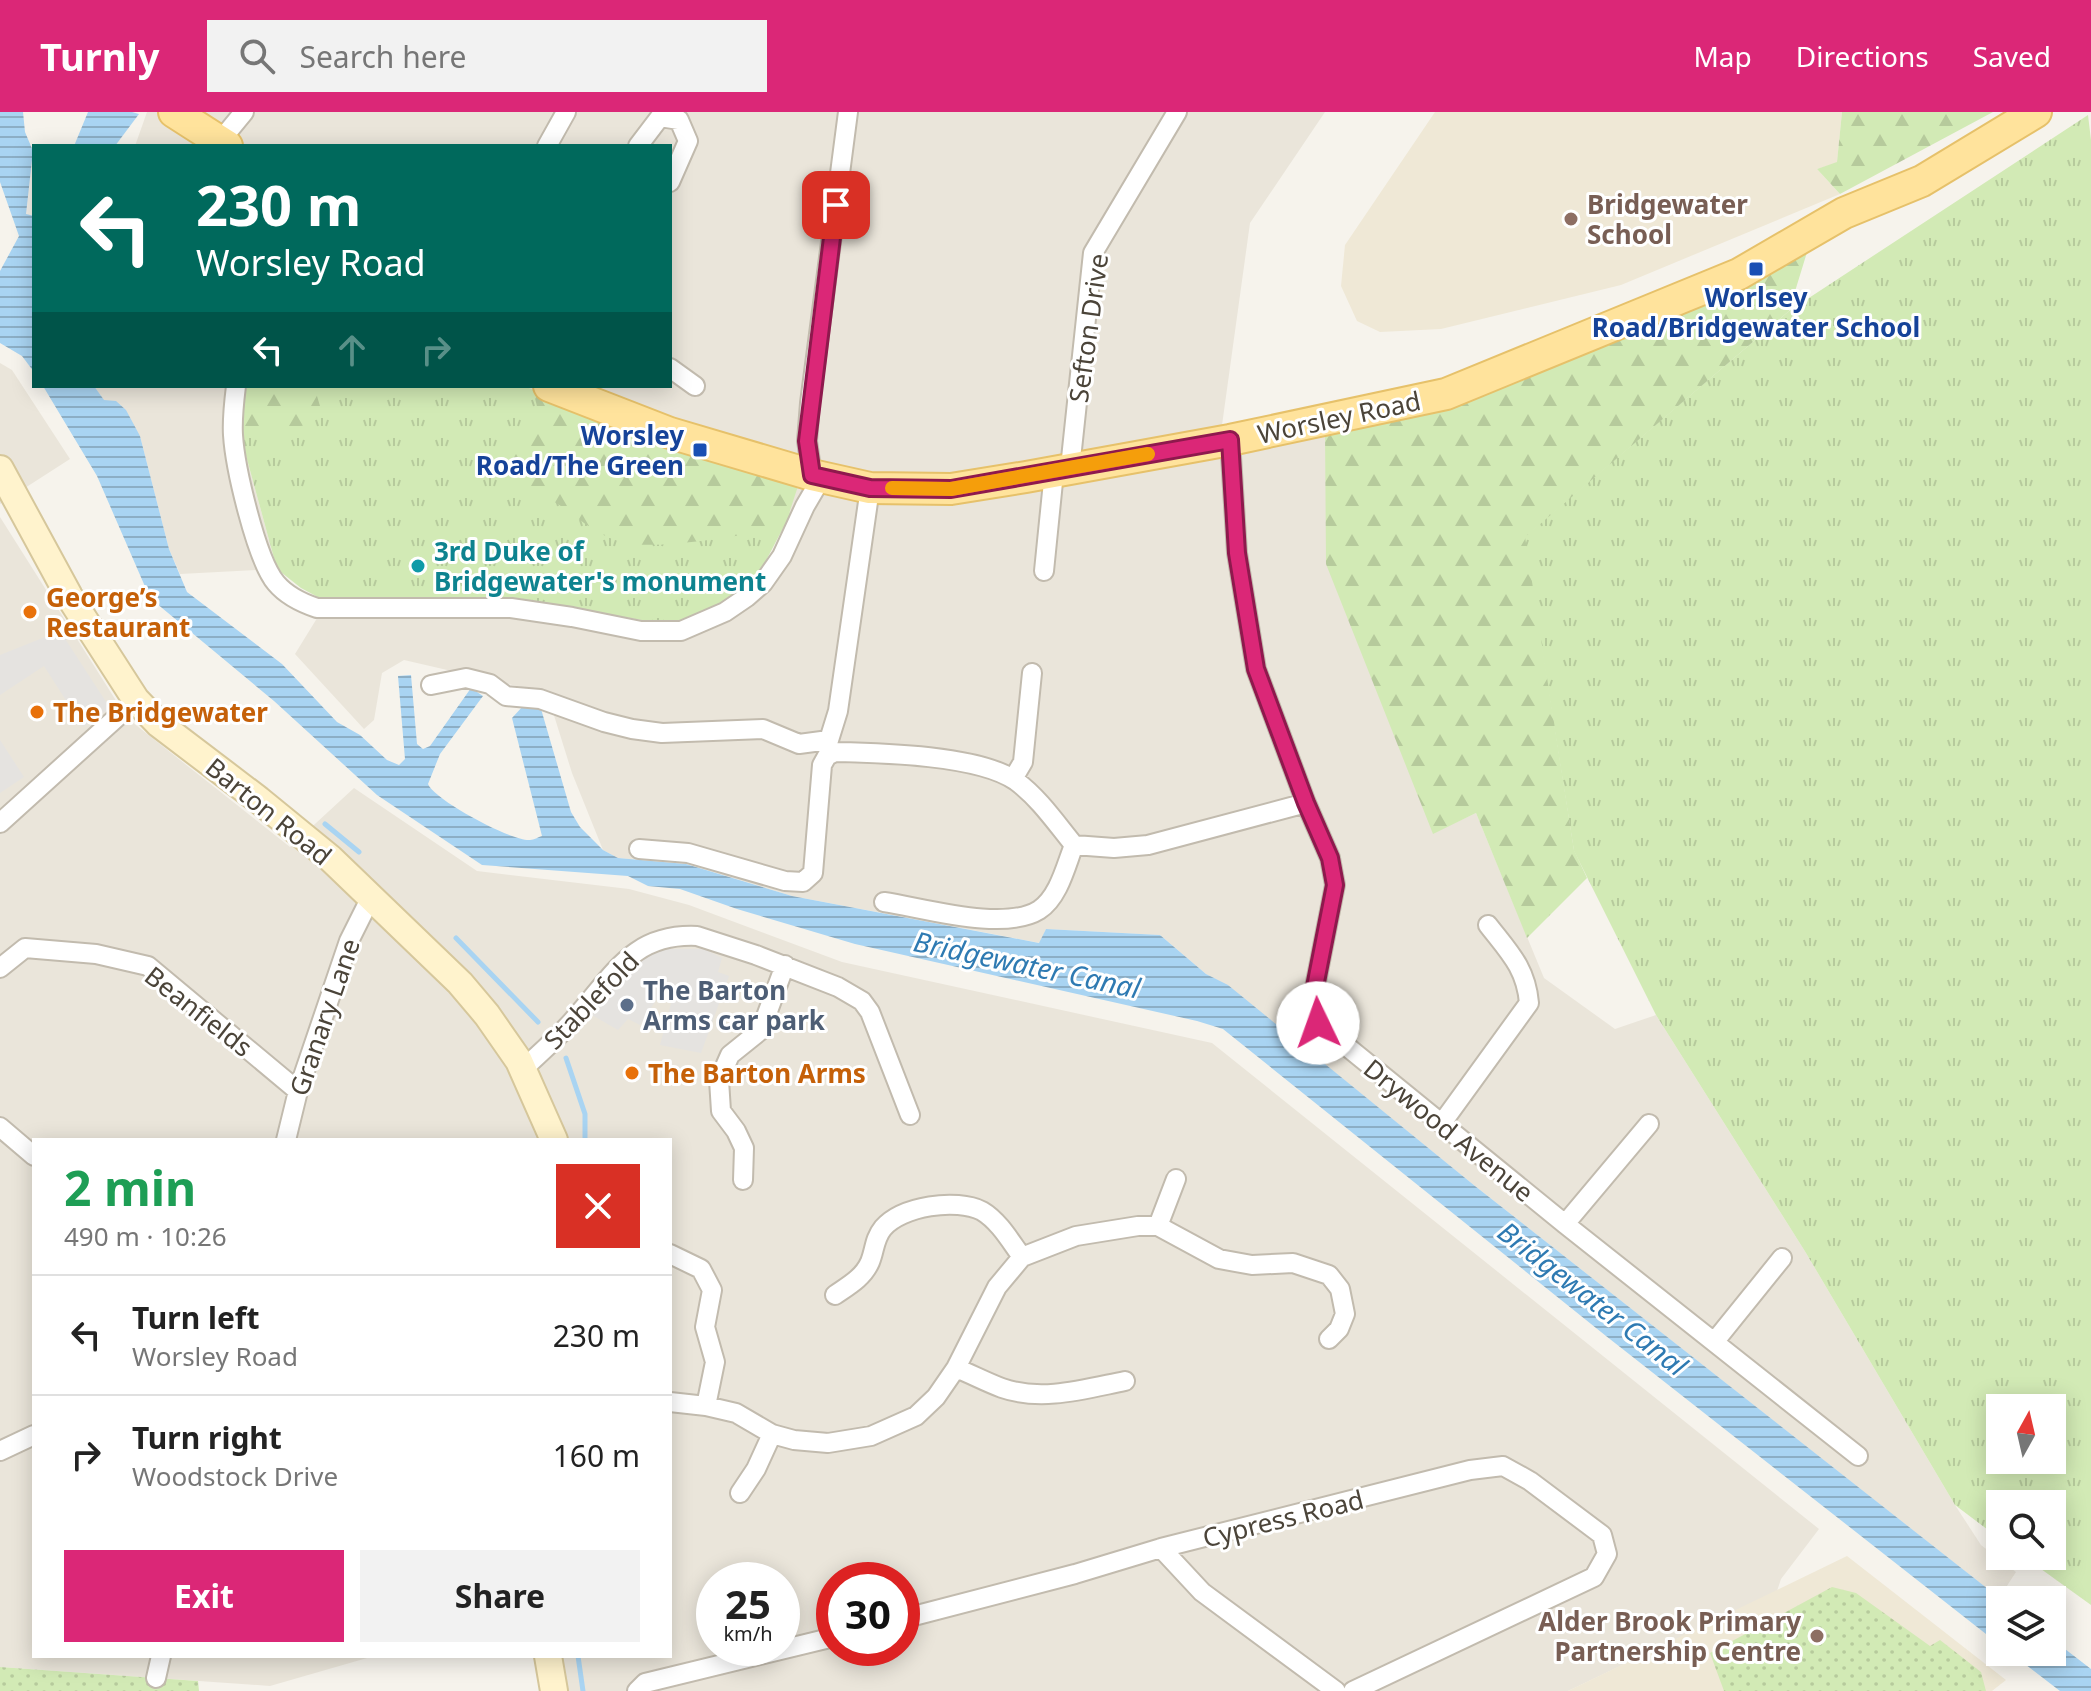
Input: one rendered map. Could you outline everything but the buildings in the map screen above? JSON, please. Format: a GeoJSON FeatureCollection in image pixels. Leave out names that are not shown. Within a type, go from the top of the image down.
{"type":"FeatureCollection","features":[{"type":"Feature","properties":{"kind":"main road"},"geometry":{"type":"LineString","coordinates":[[174,112],[224,143]]}},
{"type":"Feature","properties":{"kind":"main road","name":"Worsley Road"},"geometry":{"type":"LineString","coordinates":[[554,388],[670,433],[817,476],[870,488],[951,489],[1230,440],[1446,394],[1739,274],[1844,213],[1922,181],[2036,112]]}},
{"type":"Feature","properties":{"kind":"main road","name":"Barton Road"},"geometry":{"type":"LineString","coordinates":[[0,469],[69,596],[136,700],[159,724],[297,831],[460,983],[506,1040],[553,1138]]}},
{"type":"Feature","properties":{"kind":"main road"},"geometry":{"type":"LineString","coordinates":[[548,1658],[554,1691]]}},
{"type":"Feature","properties":{"kind":"street"},"geometry":{"type":"LineString","coordinates":[[224,143],[244,112]]}},
{"type":"Feature","properties":{"kind":"street"},"geometry":{"type":"LineString","coordinates":[[548,144],[566,112]]}},
{"type":"Feature","properties":{"kind":"street"},"geometry":{"type":"LineString","coordinates":[[236,388],[233,436],[236,460],[260,550],[276,583],[304,604],[317,608],[511,608],[641,631],[681,631],[725,612],[763,583],[782,556],[817,476],[807,441],[809,416],[848,112]]}},
{"type":"Feature","properties":{"kind":"street","name":"Sefton Drive"},"geometry":{"type":"LineString","coordinates":[[1044,571],[1062,470],[1093,253],[1177,112]]}},
{"type":"Feature","properties":{"kind":"street"},"geometry":{"type":"LineString","coordinates":[[640,144],[660,117],[679,120],[688,141],[672,177]]}},
{"type":"Feature","properties":{"kind":"street"},"geometry":{"type":"LineString","coordinates":[[672,369],[695,386]]}},
{"type":"Feature","properties":{"kind":"street","name":"Drywood Avenue"},"geometry":{"type":"LineString","coordinates":[[1230,440],[1237,553],[1256,669],[1330,858],[1335,885],[1313,997],[1318,1023],[1858,1456]]}},
{"type":"Feature","properties":{"kind":"street"},"geometry":{"type":"LineString","coordinates":[[431,685],[466,678],[490,684],[506,696],[540,699],[632,729],[662,733],[763,729],[799,744],[829,740],[838,711],[870,488]]}},
{"type":"Feature","properties":{"kind":"street"},"geometry":{"type":"LineString","coordinates":[[1013,779],[1023,762],[1032,673]]}},
{"type":"Feature","properties":{"kind":"street"},"geometry":{"type":"LineString","coordinates":[[0,823],[136,700]]}},
{"type":"Feature","properties":{"kind":"street"},"geometry":{"type":"LineString","coordinates":[[639,849],[688,853],[785,881],[803,882],[813,873],[822,765],[827,756],[835,752],[958,762],[1013,779],[1032,795],[1074,845],[1114,848],[1148,845],[1306,803]]}},
{"type":"Feature","properties":{"kind":"street"},"geometry":{"type":"LineString","coordinates":[[884,902],[981,918],[1014,918],[1039,910],[1055,893],[1074,845]]}},
{"type":"Feature","properties":{"kind":"street","name":"Granary Lane"},"geometry":{"type":"LineString","coordinates":[[286,1138],[298,1091],[349,941],[371,897]]}},
{"type":"Feature","properties":{"kind":"street"},"geometry":{"type":"LineString","coordinates":[[1442,1123],[1529,1003],[1527,981],[1488,925]]}},
{"type":"Feature","properties":{"kind":"street","name":"Stablefold"},"geometry":{"type":"LineString","coordinates":[[522,1070],[566,1029],[620,963],[648,943],[697,936],[785,965],[851,992],[862,1001],[870,1012],[910,1115]]}},
{"type":"Feature","properties":{"kind":"street","name":"Beanfields"},"geometry":{"type":"LineString","coordinates":[[0,968],[25,948],[96,954],[148,966],[298,1091]]}},
{"type":"Feature","properties":{"kind":"street"},"geometry":{"type":"LineString","coordinates":[[743,1180],[744,1148],[721,1111],[719,1080],[730,1055],[761,1030],[785,965]]}},
{"type":"Feature","properties":{"kind":"street"},"geometry":{"type":"LineString","coordinates":[[1565,1224],[1649,1124]]}},
{"type":"Feature","properties":{"kind":"street"},"geometry":{"type":"LineString","coordinates":[[0,1127],[32,1154]]}},
{"type":"Feature","properties":{"kind":"street"},"geometry":{"type":"LineString","coordinates":[[1158,1226],[1176,1179]]}},
{"type":"Feature","properties":{"kind":"street"},"geometry":{"type":"LineString","coordinates":[[835,1295],[862,1276],[871,1260],[876,1238],[886,1225],[916,1210],[944,1204],[962,1205],[983,1212],[1005,1233],[1022,1257]]}},
{"type":"Feature","properties":{"kind":"street"},"geometry":{"type":"LineString","coordinates":[[672,1402],[736,1413],[772,1434],[794,1440],[828,1443],[871,1436],[916,1416],[936,1397],[956,1368],[997,1287],[1022,1257],[1076,1236],[1138,1226],[1158,1226],[1219,1259],[1252,1265],[1293,1263],[1329,1275],[1340,1289],[1345,1314],[1339,1329],[1329,1339]]}},
{"type":"Feature","properties":{"kind":"street"},"geometry":{"type":"LineString","coordinates":[[672,1255],[701,1269],[712,1290],[705,1327],[715,1362],[706,1406]]}},
{"type":"Feature","properties":{"kind":"street"},"geometry":{"type":"LineString","coordinates":[[1715,1341],[1782,1258]]}},
{"type":"Feature","properties":{"kind":"street"},"geometry":{"type":"LineString","coordinates":[[956,1368],[1004,1389],[1034,1394],[1066,1393],[1125,1381]]}},
{"type":"Feature","properties":{"kind":"street"},"geometry":{"type":"LineString","coordinates":[[740,1493],[756,1469],[772,1434]]}},
{"type":"Feature","properties":{"kind":"street"},"geometry":{"type":"LineString","coordinates":[[0,1451],[32,1436]]}},
{"type":"Feature","properties":{"kind":"street","name":"Cypress Road"},"geometry":{"type":"LineString","coordinates":[[920,1614],[1161,1548],[1470,1470],[1503,1466],[1530,1481],[1602,1535],[1607,1554],[1594,1577],[1353,1691]]}},
{"type":"Feature","properties":{"kind":"street"},"geometry":{"type":"LineString","coordinates":[[1161,1548],[1202,1592],[1336,1691]]}},
{"type":"Feature","properties":{"kind":"street"},"geometry":{"type":"LineString","coordinates":[[637,1691],[645,1683],[659,1679],[816,1641]]}},
{"type":"Feature","properties":{"kind":"street"},"geometry":{"type":"LineString","coordinates":[[156,1678],[161,1658]]}},
{"type":"Feature","properties":{"kind":"shaded area"},"geometry":{"type":"Polygon","coordinates":[[[147,112],[1325,112],[1250,223],[1218,454],[1325,431],[1433,833],[1476,813],[1544,978],[1615,1029],[1656,1015],[1806,1253],[1955,1505],[1986,1549],[1986,1570],[2016,1572],[2007,1586],[1986,1588],[1160,935],[1046,929],[1040,943],[792,896],[686,864],[618,858],[603,850],[572,773],[547,693],[404,660],[382,673],[374,720],[364,729],[295,654],[327,602],[517,598],[641,620],[681,620],[705,613],[731,598],[760,572],[777,543],[791,513],[529,388],[672,388],[672,144],[136,144],[147,112]]]}},
{"type":"Feature","properties":{"kind":"shaded area","name":"Bridgewater School"},"geometry":{"type":"Polygon","coordinates":[[[1435,112],[1842,112],[1837,163],[1817,169],[1840,194],[1621,285],[1441,329],[1380,332],[1357,321],[1341,286],[1345,245],[1435,112]]]}},
{"type":"Feature","properties":{"kind":"shaded area"},"geometry":{"type":"Polygon","coordinates":[[[0,363],[12,370],[70,459],[0,504],[0,363]]]}},
{"type":"Feature","properties":{"kind":"shaded area"},"geometry":{"type":"Polygon","coordinates":[[[95,388],[244,388],[241,425],[245,452],[277,569],[180,574],[169,549],[140,436],[104,401],[95,388]]]}},
{"type":"Feature","properties":{"kind":"shaded area"},"geometry":{"type":"Polygon","coordinates":[[[0,517],[127,718],[290,847],[354,788],[477,871],[629,889],[689,905],[842,962],[1212,1043],[1819,1529],[1781,1579],[1777,1591],[1568,1691],[557,1691],[538,1658],[672,1658],[672,1138],[32,1138],[32,1658],[367,1658],[270,1686],[0,1667],[0,517]]]}},
{"type":"Feature","properties":{"kind":"shaded area"},"geometry":{"type":"Polygon","coordinates":[[[60,631],[110,708],[83,727],[44,666],[0,695],[0,655],[60,631]]]}},
{"type":"Feature","properties":{"kind":"shaded area"},"geometry":{"type":"Polygon","coordinates":[[[0,740],[24,777],[0,793],[0,740]]]}},
{"type":"Feature","properties":{"kind":"shaded area","name":"The Barton Arms car park"},"geometry":{"type":"Polygon","coordinates":[[[704,949],[722,958],[718,972],[729,976],[701,1053],[660,1045],[674,992],[660,994],[640,1025],[628,1019],[618,1030],[592,1015],[620,977],[637,962],[657,951],[704,949]]]}},
{"type":"Feature","properties":{"kind":"shaded area","name":"Alder Brook Primary Partnership Centre"},"geometry":{"type":"Polygon","coordinates":[[[1847,1556],[2006,1680],[1992,1691],[1568,1691],[1847,1556]]]}},
{"type":"Feature","properties":{"kind":"green space"},"geometry":{"type":"Polygon","coordinates":[[[1842,112],[1993,112],[1840,194],[1817,169],[1837,162],[1842,112]]]}},
{"type":"Feature","properties":{"kind":"green space"},"geometry":{"type":"Polygon","coordinates":[[[2088,115],[2091,140],[2091,1605],[2042,1570],[2066,1570],[2066,1490],[1986,1490],[1986,1528],[1955,1505],[1806,1253],[1656,1015],[1574,851],[1524,537],[1789,311],[2088,115]]]}},
{"type":"Feature","properties":{"kind":"green space"},"geometry":{"type":"Polygon","coordinates":[[[1808,249],[1789,311],[1525,537],[1574,850],[1587,878],[1527,938],[1476,813],[1433,834],[1326,564],[1325,431],[1808,249]]]}},
{"type":"Feature","properties":{"kind":"green space"},"geometry":{"type":"Polygon","coordinates":[[[244,388],[529,388],[791,513],[760,572],[731,598],[705,613],[681,620],[641,620],[517,598],[327,602],[301,588],[277,569],[245,452],[241,425],[244,388]]]}},
{"type":"Feature","properties":{"kind":"green space"},"geometry":{"type":"Polygon","coordinates":[[[244,388],[315,388],[320,406],[314,423],[254,437],[242,432],[244,388]]]}},
{"type":"Feature","properties":{"kind":"green space"},"geometry":{"type":"Polygon","coordinates":[[[533,390],[617,422],[799,483],[785,526],[729,537],[660,545],[627,543],[605,536],[548,498],[498,474],[498,459],[528,441],[542,427],[533,390]]]}},
{"type":"Feature","properties":{"kind":"green space"},"geometry":{"type":"Polygon","coordinates":[[[1832,1587],[1856,1593],[1930,1646],[1940,1640],[1981,1672],[1986,1691],[1724,1691],[1710,1653],[1832,1587]]]}},
{"type":"Feature","properties":{"kind":"green space"},"geometry":{"type":"Polygon","coordinates":[[[0,1667],[198,1681],[199,1691],[0,1691],[0,1667]]]}},
{"type":"Feature","properties":{"kind":"water"},"geometry":{"type":"Polygon","coordinates":[[[0,112],[23,112],[25,132],[32,149],[26,214],[32,216],[32,369],[22,356],[0,343],[0,271],[19,236],[0,182],[0,112]]]}},
{"type":"Feature","properties":{"kind":"water"},"geometry":{"type":"Polygon","coordinates":[[[88,112],[139,114],[116,144],[75,144],[88,112]]]}},
{"type":"Feature","properties":{"kind":"water","name":"Bridgewater Canal"},"geometry":{"type":"Polygon","coordinates":[[[44,388],[95,388],[104,400],[116,401],[126,410],[140,436],[169,549],[187,592],[282,664],[337,722],[360,735],[387,760],[399,765],[405,759],[398,676],[411,675],[417,744],[423,749],[430,746],[471,688],[483,696],[440,754],[428,784],[444,800],[492,827],[521,839],[532,840],[542,836],[512,718],[523,706],[539,702],[571,812],[580,827],[603,850],[618,858],[686,864],[792,896],[1039,943],[1046,929],[1160,935],[1206,974],[1228,985],[1475,1186],[1986,1587],[1986,1634],[1606,1336],[1223,1029],[855,944],[680,889],[648,886],[628,876],[482,865],[377,795],[274,701],[150,598],[97,476],[44,388]]]}},
{"type":"Feature","properties":{"kind":"water"},"geometry":{"type":"Polygon","coordinates":[[[2066,1650],[2091,1669],[2091,1691],[2060,1691],[2027,1666],[2066,1666],[2066,1650]]]}},
{"type":"Feature","properties":{"kind":"waterway"},"geometry":{"type":"LineString","coordinates":[[325,824],[359,852]]}},
{"type":"Feature","properties":{"kind":"waterway"},"geometry":{"type":"LineString","coordinates":[[456,938],[538,1022]]}},
{"type":"Feature","properties":{"kind":"waterway"},"geometry":{"type":"LineString","coordinates":[[566,1058],[585,1114],[585,1138]]}},
{"type":"Feature","properties":{"kind":"waterway"},"geometry":{"type":"LineString","coordinates":[[578,1658],[583,1691]]}},
{"type":"Feature","properties":{"kind":"slow traffic"},"geometry":{"type":"LineString","coordinates":[[892,488],[951,489],[1148,454]]}},
{"type":"Feature","properties":{"kind":"place","name":"Bridgewater School"},"geometry":{"type":"Point","coordinates":[1571,219]}},
{"type":"Feature","properties":{"kind":"place","name":"Worlsey Road/Bridgewater School"},"geometry":{"type":"Point","coordinates":[1756,269]}},
{"type":"Feature","properties":{"kind":"place","name":"Worsley Road/The Green"},"geometry":{"type":"Point","coordinates":[700,450]}},
{"type":"Feature","properties":{"kind":"place","name":"3rd Duke of Bridgewater's monument"},"geometry":{"type":"Point","coordinates":[418,566]}},
{"type":"Feature","properties":{"kind":"place","name":"George’s Restaurant"},"geometry":{"type":"Point","coordinates":[30,612]}},
{"type":"Feature","properties":{"kind":"place","name":"The Bridgewater"},"geometry":{"type":"Point","coordinates":[37,712]}},
{"type":"Feature","properties":{"kind":"place","name":"The Barton Arms car park"},"geometry":{"type":"Point","coordinates":[627,1005]}},
{"type":"Feature","properties":{"kind":"place","name":"The Barton Arms"},"geometry":{"type":"Point","coordinates":[632,1073]}},
{"type":"Feature","properties":{"kind":"place","name":"Alder Brook Primary Partnership Centre"},"geometry":{"type":"Point","coordinates":[1817,1636]}},
{"type":"Feature","properties":{"kind":"route"},"geometry":{"type":"LineString","coordinates":[[836,205],[810,403],[807,441],[812,475],[870,488],[951,489],[1230,440],[1237,553],[1256,669],[1330,858],[1335,885],[1313,997],[1318,1023]]}}]}
